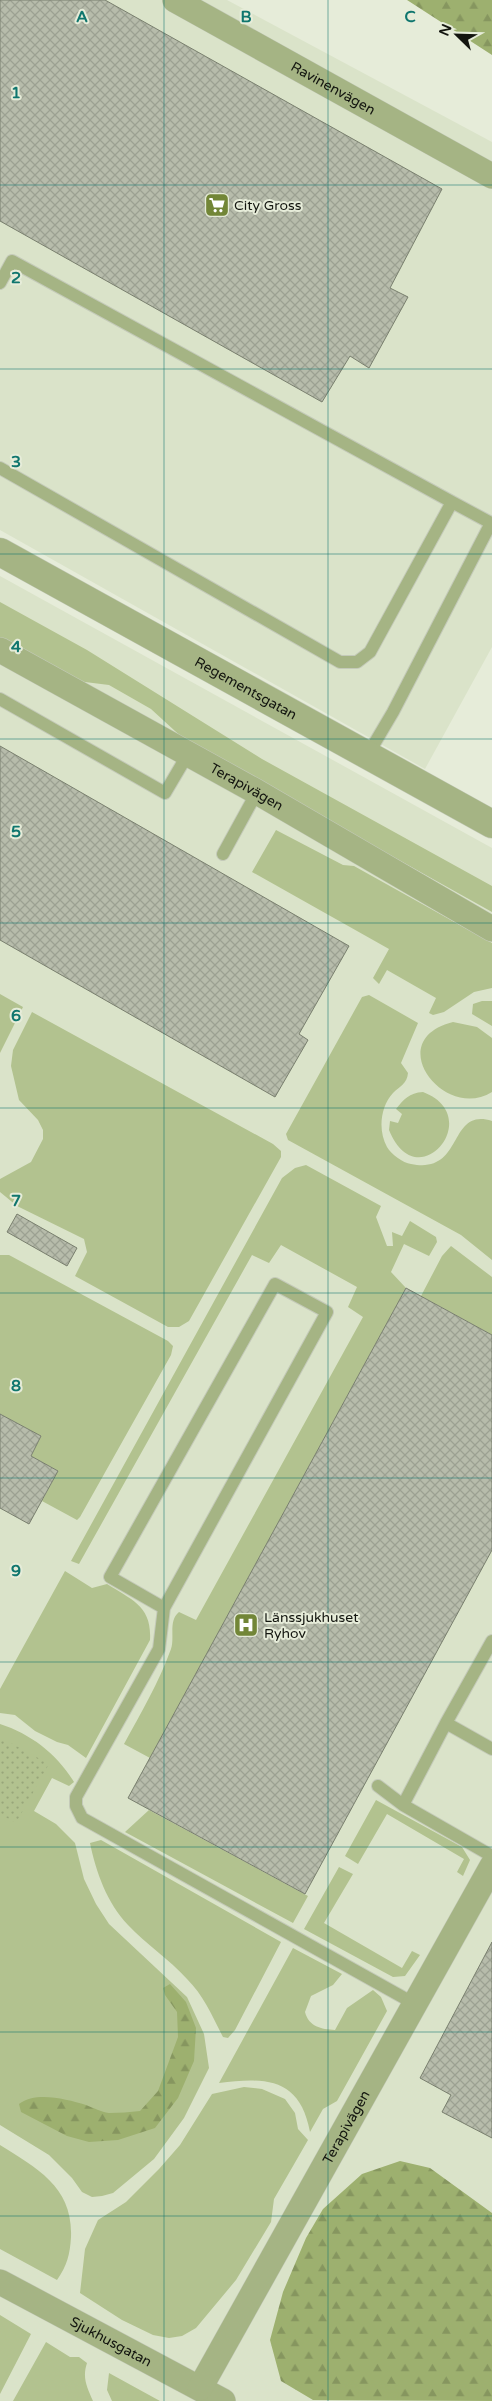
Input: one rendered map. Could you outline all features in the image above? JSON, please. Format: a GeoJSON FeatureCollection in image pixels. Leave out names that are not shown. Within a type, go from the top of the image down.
{"type":"FeatureCollection","features":[{"type":"Feature","properties":{"kind":"street","name":"Ravinenvägen"},"geometry":{"type":"LineString","coordinates":[[175,0],[492,176]]}},
{"type":"Feature","properties":{"kind":"street","name":"Regementsgatan"},"geometry":{"type":"LineString","coordinates":[[0,552],[492,824]]}},
{"type":"Feature","properties":{"kind":"street","name":"Terapivägen"},"geometry":{"type":"LineString","coordinates":[[0,650],[257,792],[492,929]]}},
{"type":"Feature","properties":{"kind":"street","name":"Terapivägen"},"geometry":{"type":"LineString","coordinates":[[200,2388],[492,1866]]}},
{"type":"Feature","properties":{"kind":"street","name":"Sjukhusgatan"},"geometry":{"type":"LineString","coordinates":[[0,2282],[223,2401]]}},
{"type":"Feature","properties":{"kind":"lane"},"geometry":{"type":"LineString","coordinates":[[0,283],[12,261],[491,523],[393,712],[367,756]]}},
{"type":"Feature","properties":{"kind":"lane"},"geometry":{"type":"LineString","coordinates":[[0,468],[340,662],[356,662],[370,652],[452,502]]}},
{"type":"Feature","properties":{"kind":"lane"},"geometry":{"type":"LineString","coordinates":[[0,698],[165,793],[188,754]]}},
{"type":"Feature","properties":{"kind":"lane"},"geometry":{"type":"LineString","coordinates":[[224,854],[257,792]]}},
{"type":"Feature","properties":{"kind":"lane"},"geometry":{"type":"LineString","coordinates":[[164,1608],[110,1577],[275,1284],[327,1312],[164,1608],[159,1649],[76,1797],[76,1806],[82,1818],[416,2004]]}},
{"type":"Feature","properties":{"kind":"lane"},"geometry":{"type":"LineString","coordinates":[[403,1805],[492,1641]]}},
{"type":"Feature","properties":{"kind":"lane"},"geometry":{"type":"LineString","coordinates":[[446,1723],[492,1749]]}},
{"type":"Feature","properties":{"kind":"lane"},"geometry":{"type":"LineString","coordinates":[[378,1786],[403,1805],[492,1856]]}},
{"type":"Feature","properties":{"kind":"shaded area"},"geometry":{"type":"Polygon","coordinates":[[[0,0],[227,0],[492,142],[492,647],[425,769],[0,530],[0,0]]]}},
{"type":"Feature","properties":{"kind":"shaded area","name":"Länssjukhuset Ryhov"},"geometry":{"type":"Polygon","coordinates":[[[0,576],[492,848],[492,2401],[0,2401],[0,576]]]}},
{"type":"Feature","properties":{"kind":"green space"},"geometry":{"type":"Polygon","coordinates":[[[407,0],[492,0],[492,55],[407,0]]]}},
{"type":"Feature","properties":{"kind":"green space"},"geometry":{"type":"Polygon","coordinates":[[[0,602],[87,650],[262,759],[492,886],[492,912],[187,742],[151,709],[109,685],[77,681],[0,639],[0,602]]]}},
{"type":"Feature","properties":{"kind":"green space"},"geometry":{"type":"Polygon","coordinates":[[[276,830],[343,865],[354,866],[492,943],[492,988],[474,992],[444,1012],[433,1015],[429,1013],[436,998],[387,970],[379,984],[373,978],[389,949],[252,872],[276,830]]]}},
{"type":"Feature","properties":{"kind":"green space"},"geometry":{"type":"Polygon","coordinates":[[[0,994],[23,1007],[0,1053],[0,994]]]}},
{"type":"Feature","properties":{"kind":"green space"},"geometry":{"type":"Polygon","coordinates":[[[369,995],[418,1023],[401,1063],[408,1073],[406,1080],[393,1093],[383,1112],[382,1134],[391,1152],[408,1163],[428,1165],[440,1160],[448,1152],[468,1123],[478,1119],[492,1121],[492,1260],[461,1235],[288,1140],[286,1134],[362,997],[369,995]]]}},
{"type":"Feature","properties":{"kind":"green space"},"geometry":{"type":"Polygon","coordinates":[[[482,1001],[492,1001],[492,1026],[472,1014],[473,1004],[482,1001]]]}},
{"type":"Feature","properties":{"kind":"green space"},"geometry":{"type":"Polygon","coordinates":[[[32,1012],[273,1144],[281,1151],[281,1157],[189,1321],[179,1327],[168,1327],[75,1276],[87,1252],[84,1239],[17,1206],[0,1192],[0,1179],[31,1162],[43,1139],[43,1130],[38,1120],[19,1100],[11,1066],[13,1050],[32,1012]]]}},
{"type":"Feature","properties":{"kind":"green space"},"geometry":{"type":"Polygon","coordinates":[[[453,1022],[477,1027],[492,1038],[492,1092],[474,1098],[456,1096],[440,1088],[428,1075],[421,1060],[422,1045],[432,1031],[453,1022]]]}},
{"type":"Feature","properties":{"kind":"green space"},"geometry":{"type":"Polygon","coordinates":[[[423,1092],[441,1103],[449,1118],[448,1133],[441,1146],[429,1155],[415,1157],[401,1149],[389,1130],[390,1121],[398,1123],[402,1114],[396,1109],[407,1097],[423,1092]]]}},
{"type":"Feature","properties":{"kind":"green space"},"geometry":{"type":"Polygon","coordinates":[[[306,1165],[381,1206],[376,1217],[387,1246],[393,1246],[392,1232],[402,1236],[410,1221],[436,1237],[437,1242],[429,1256],[404,1244],[391,1272],[406,1288],[150,1758],[124,1744],[161,1673],[171,1649],[174,1620],[179,1612],[196,1620],[363,1317],[348,1307],[357,1287],[281,1245],[269,1263],[252,1255],[79,1564],[71,1561],[282,1178],[295,1168],[306,1165]]]}},
{"type":"Feature","properties":{"kind":"green space"},"geometry":{"type":"Polygon","coordinates":[[[451,1246],[492,1277],[492,1335],[421,1296],[442,1256],[451,1246]]]}},
{"type":"Feature","properties":{"kind":"green space"},"geometry":{"type":"Polygon","coordinates":[[[0,1255],[9,1255],[168,1341],[173,1346],[171,1355],[77,1520],[42,1501],[58,1471],[31,1456],[41,1436],[0,1414],[0,1255]]]}},
{"type":"Feature","properties":{"kind":"green space"},"geometry":{"type":"Polygon","coordinates":[[[65,1571],[92,1588],[107,1584],[132,1600],[144,1612],[150,1628],[150,1640],[86,1758],[68,1745],[57,1742],[35,1731],[15,1715],[0,1713],[0,1689],[65,1571]]]}},
{"type":"Feature","properties":{"kind":"green space"},"geometry":{"type":"Polygon","coordinates":[[[0,1724],[22,1733],[42,1746],[60,1763],[74,1782],[69,1786],[52,1778],[34,1811],[56,1824],[75,1843],[84,1879],[96,1904],[109,1924],[187,1997],[204,2034],[209,2068],[184,2118],[154,2159],[113,2193],[102,2196],[92,2197],[82,2192],[72,2178],[49,2155],[0,2125],[0,1724]]]}},
{"type":"Feature","properties":{"kind":"green space"},"geometry":{"type":"Polygon","coordinates":[[[0,1737],[49,1764],[16,1823],[0,1814],[0,1737]]]}},
{"type":"Feature","properties":{"kind":"green space"},"geometry":{"type":"Polygon","coordinates":[[[376,1800],[462,1847],[470,1860],[463,1876],[457,1872],[464,1859],[387,1814],[358,1864],[345,1856],[376,1800]]]}},
{"type":"Feature","properties":{"kind":"green space"},"geometry":{"type":"Polygon","coordinates":[[[149,1810],[308,1896],[293,1923],[125,1832],[149,1810]]]}},
{"type":"Feature","properties":{"kind":"green space"},"geometry":{"type":"Polygon","coordinates":[[[101,1840],[281,1942],[235,2030],[228,2038],[223,2037],[207,2006],[193,1986],[173,1965],[128,1925],[114,1907],[103,1887],[90,1843],[101,1840]]]}},
{"type":"Feature","properties":{"kind":"green space"},"geometry":{"type":"Polygon","coordinates":[[[339,1867],[353,1874],[324,1923],[402,1968],[412,1951],[420,1955],[405,1976],[393,1977],[304,1929],[339,1867]]]}},
{"type":"Feature","properties":{"kind":"green space"},"geometry":{"type":"Polygon","coordinates":[[[293,1948],[342,1974],[333,1985],[311,1996],[305,2012],[309,2021],[313,2024],[320,2028],[335,2030],[347,2008],[373,1990],[381,1997],[387,2011],[337,2101],[323,2109],[310,2132],[305,2114],[298,2101],[289,2091],[278,2085],[252,2081],[219,2083],[293,1948]]]}},
{"type":"Feature","properties":{"kind":"green space"},"geometry":{"type":"Polygon","coordinates":[[[170,1984],[186,2002],[196,2028],[194,2061],[178,2098],[155,2128],[118,2140],[89,2142],[67,2136],[21,2112],[19,2104],[26,2100],[42,2097],[69,2100],[109,2113],[140,2111],[158,2091],[178,2037],[177,2012],[165,1995],[163,1988],[170,1984]]]}},
{"type":"Feature","properties":{"kind":"green space"},"geometry":{"type":"Polygon","coordinates":[[[244,2087],[262,2089],[285,2099],[295,2113],[298,2129],[308,2140],[274,2199],[271,2222],[236,2280],[196,2328],[182,2336],[169,2338],[153,2335],[122,2320],[80,2293],[85,2249],[98,2220],[126,2202],[159,2169],[180,2145],[212,2094],[244,2087]]]}},
{"type":"Feature","properties":{"kind":"green space"},"geometry":{"type":"Polygon","coordinates":[[[0,2145],[40,2171],[59,2192],[66,2205],[70,2220],[71,2243],[66,2265],[57,2280],[0,2249],[0,2145]]]}},
{"type":"Feature","properties":{"kind":"green space"},"geometry":{"type":"Polygon","coordinates":[[[400,2161],[430,2168],[492,2213],[492,2401],[313,2400],[281,2381],[270,2340],[283,2292],[306,2238],[323,2209],[362,2174],[400,2161]]]}},
{"type":"Feature","properties":{"kind":"green space"},"geometry":{"type":"Polygon","coordinates":[[[0,2315],[31,2334],[0,2394],[0,2315]]]}},
{"type":"Feature","properties":{"kind":"green space"},"geometry":{"type":"Polygon","coordinates":[[[46,2342],[70,2357],[79,2357],[87,2363],[85,2378],[93,2401],[13,2401],[46,2342]]]}},
{"type":"Feature","properties":{"kind":"green space"},"geometry":{"type":"Polygon","coordinates":[[[109,2373],[160,2401],[112,2401],[107,2390],[109,2373]]]}},
{"type":"Feature","properties":{"kind":"building","name":"City Gross"},"geometry":{"type":"Polygon","coordinates":[[[0,0],[105,0],[442,189],[390,288],[408,297],[369,368],[350,356],[322,402],[0,221],[0,0]]]}},
{"type":"Feature","properties":{"kind":"building"},"geometry":{"type":"Polygon","coordinates":[[[0,746],[349,946],[299,1034],[308,1040],[275,1097],[0,940],[0,746]]]}},
{"type":"Feature","properties":{"kind":"building"},"geometry":{"type":"Polygon","coordinates":[[[17,1214],[77,1248],[67,1266],[7,1232],[17,1214]]]}},
{"type":"Feature","properties":{"kind":"building"},"geometry":{"type":"Polygon","coordinates":[[[406,1288],[492,1335],[492,1550],[305,1894],[128,1798],[406,1288]]]}},
{"type":"Feature","properties":{"kind":"building"},"geometry":{"type":"Polygon","coordinates":[[[0,1414],[41,1436],[31,1456],[58,1471],[29,1524],[0,1508],[0,1414]]]}},
{"type":"Feature","properties":{"kind":"building"},"geometry":{"type":"Polygon","coordinates":[[[492,1942],[492,2138],[442,2112],[451,2095],[420,2078],[492,1942]]]}},
{"type":"Feature","properties":{"kind":"place","name":"City Gross"},"geometry":{"type":"Point","coordinates":[217,205]}},
{"type":"Feature","properties":{"kind":"place","name":"Länssjukhuset Ryhov"},"geometry":{"type":"Point","coordinates":[246,1625]}}]}
